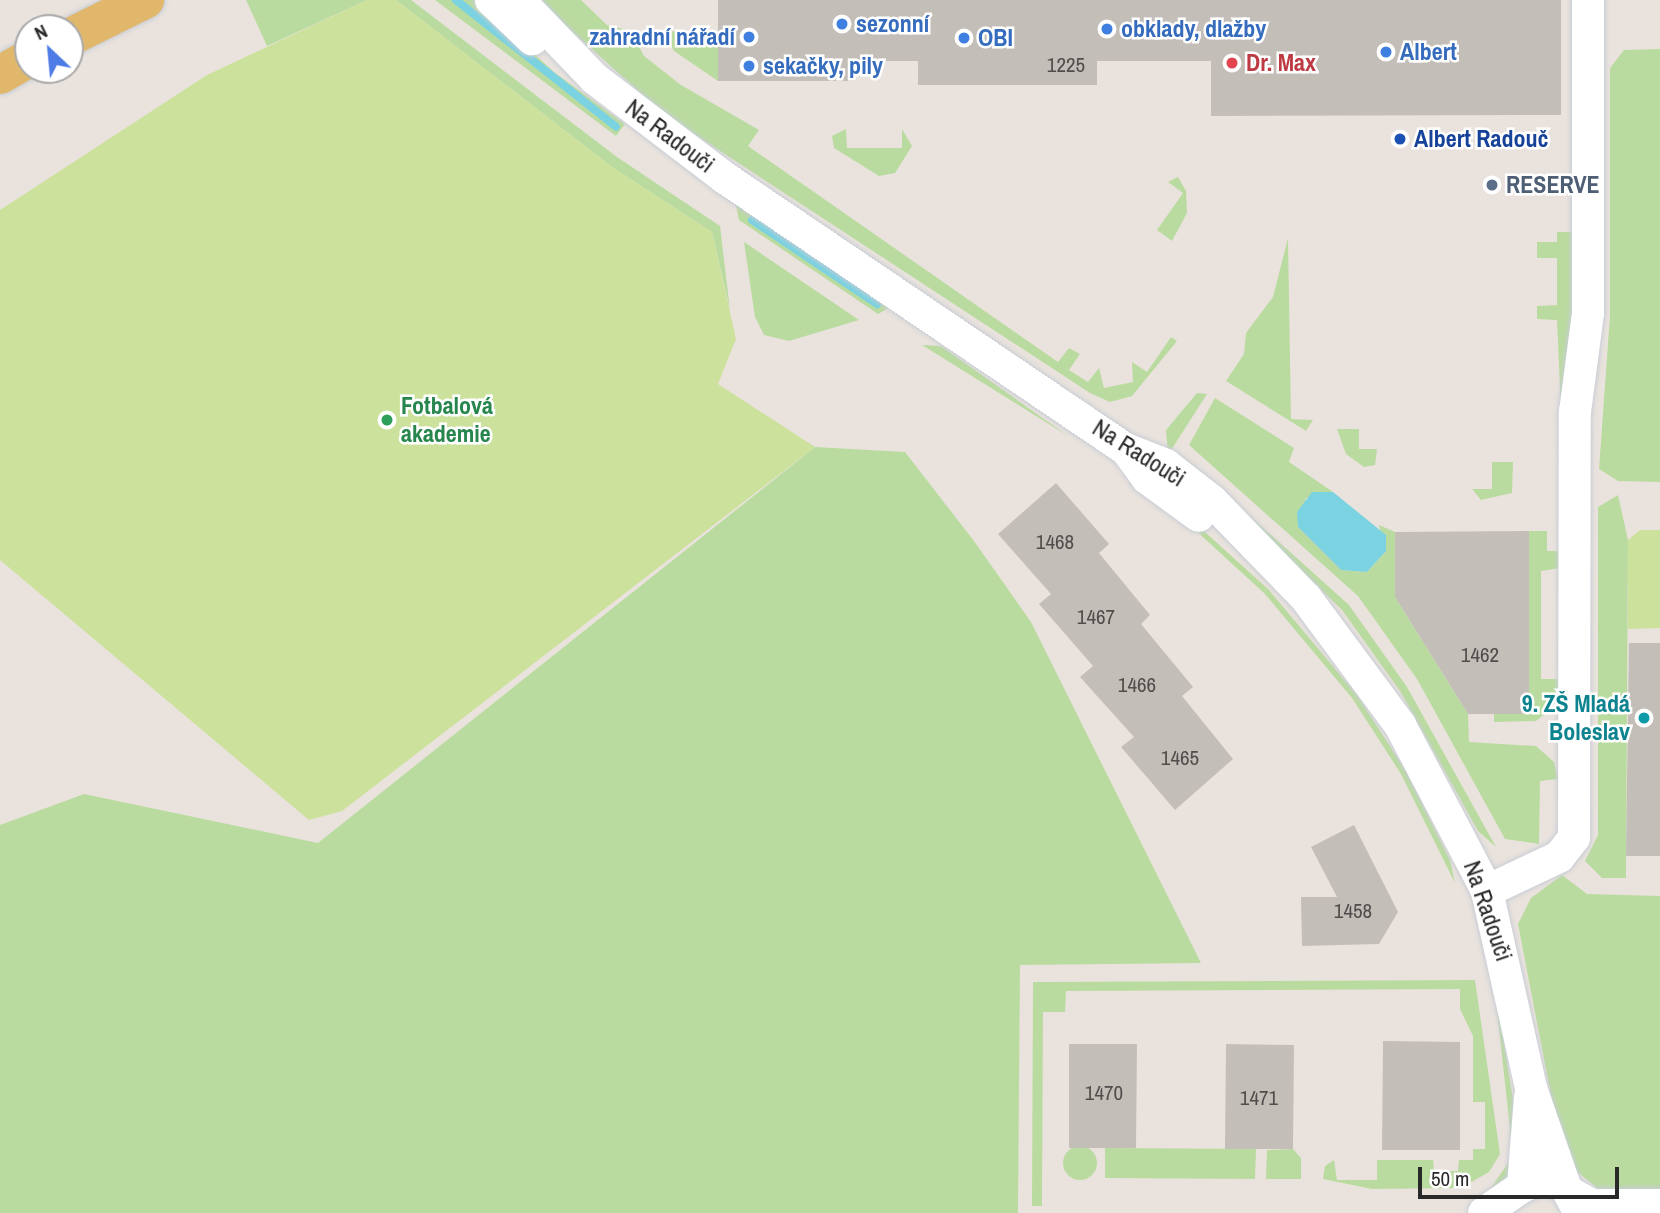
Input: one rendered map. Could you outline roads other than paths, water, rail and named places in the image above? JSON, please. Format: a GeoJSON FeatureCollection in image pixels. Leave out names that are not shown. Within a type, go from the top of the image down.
{"type":"FeatureCollection","features":[{"type":"Feature","properties":{"kind":"main road"},"geometry":{"type":"LineString","coordinates":[[84,30],[145,0]]}},
{"type":"Feature","properties":{"kind":"street"},"geometry":{"type":"LineString","coordinates":[[491,0],[547,53],[595,79]]}},
{"type":"Feature","properties":{"kind":"street","name":"Na Radouči"},"geometry":{"type":"LineString","coordinates":[[519,0],[595,79],[725,178],[1126,449],[1153,483],[1253,547],[1306,597],[1374,685],[1487,891],[1531,1088]]}},
{"type":"Feature","properties":{"kind":"street"},"geometry":{"type":"LineString","coordinates":[[1487,891],[1559,857],[1574,838],[1575,412],[1588,313],[1588,0]]}},
{"type":"Feature","properties":{"kind":"street"},"geometry":{"type":"LineString","coordinates":[[1515,1197],[1531,1088]]}},
{"type":"Feature","properties":{"kind":"street"},"geometry":{"type":"LineString","coordinates":[[1531,1088],[1573,1198]]}},
{"type":"Feature","properties":{"kind":"street"},"geometry":{"type":"LineString","coordinates":[[1485,1213],[1544,1179],[1573,1198],[1592,1205],[1660,1205]]}},
{"type":"Feature","properties":{"kind":"water"},"geometry":{"type":"Polygon","coordinates":[[[1312,492],[1333,492],[1386,535],[1386,551],[1367,572],[1341,570],[1298,527],[1297,512],[1312,492]]]}},
{"type":"Feature","properties":{"kind":"waterway"},"geometry":{"type":"LineString","coordinates":[[456,0],[616,127]]}},
{"type":"Feature","properties":{"kind":"waterway"},"geometry":{"type":"LineString","coordinates":[[752,220],[877,304]]}},
{"type":"Feature","properties":{"kind":"place","name":"sezonní"},"geometry":{"type":"Point","coordinates":[842,24]}},
{"type":"Feature","properties":{"kind":"place","name":"obklady, dlažby"},"geometry":{"type":"Point","coordinates":[1107,29]}},
{"type":"Feature","properties":{"kind":"place","name":"zahradní nářadí"},"geometry":{"type":"Point","coordinates":[749,37]}},
{"type":"Feature","properties":{"kind":"place","name":"OBI"},"geometry":{"type":"Point","coordinates":[964,38]}},
{"type":"Feature","properties":{"kind":"place","name":"Albert"},"geometry":{"type":"Point","coordinates":[1386,52]}},
{"type":"Feature","properties":{"kind":"place","name":"Dr. Max"},"geometry":{"type":"Point","coordinates":[1232,63]}},
{"type":"Feature","properties":{"kind":"place","name":"sekačky, pily"},"geometry":{"type":"Point","coordinates":[749,66]}},
{"type":"Feature","properties":{"kind":"place","name":"Albert Radouč"},"geometry":{"type":"Point","coordinates":[1400,139]}},
{"type":"Feature","properties":{"kind":"place","name":"RESERVE"},"geometry":{"type":"Point","coordinates":[1492,185]}},
{"type":"Feature","properties":{"kind":"place","name":"Fotbalová akademie"},"geometry":{"type":"Point","coordinates":[387,420]}},
{"type":"Feature","properties":{"kind":"place","name":"9. ZŠ Mladá Boleslav"},"geometry":{"type":"Point","coordinates":[1644,718]}}]}
